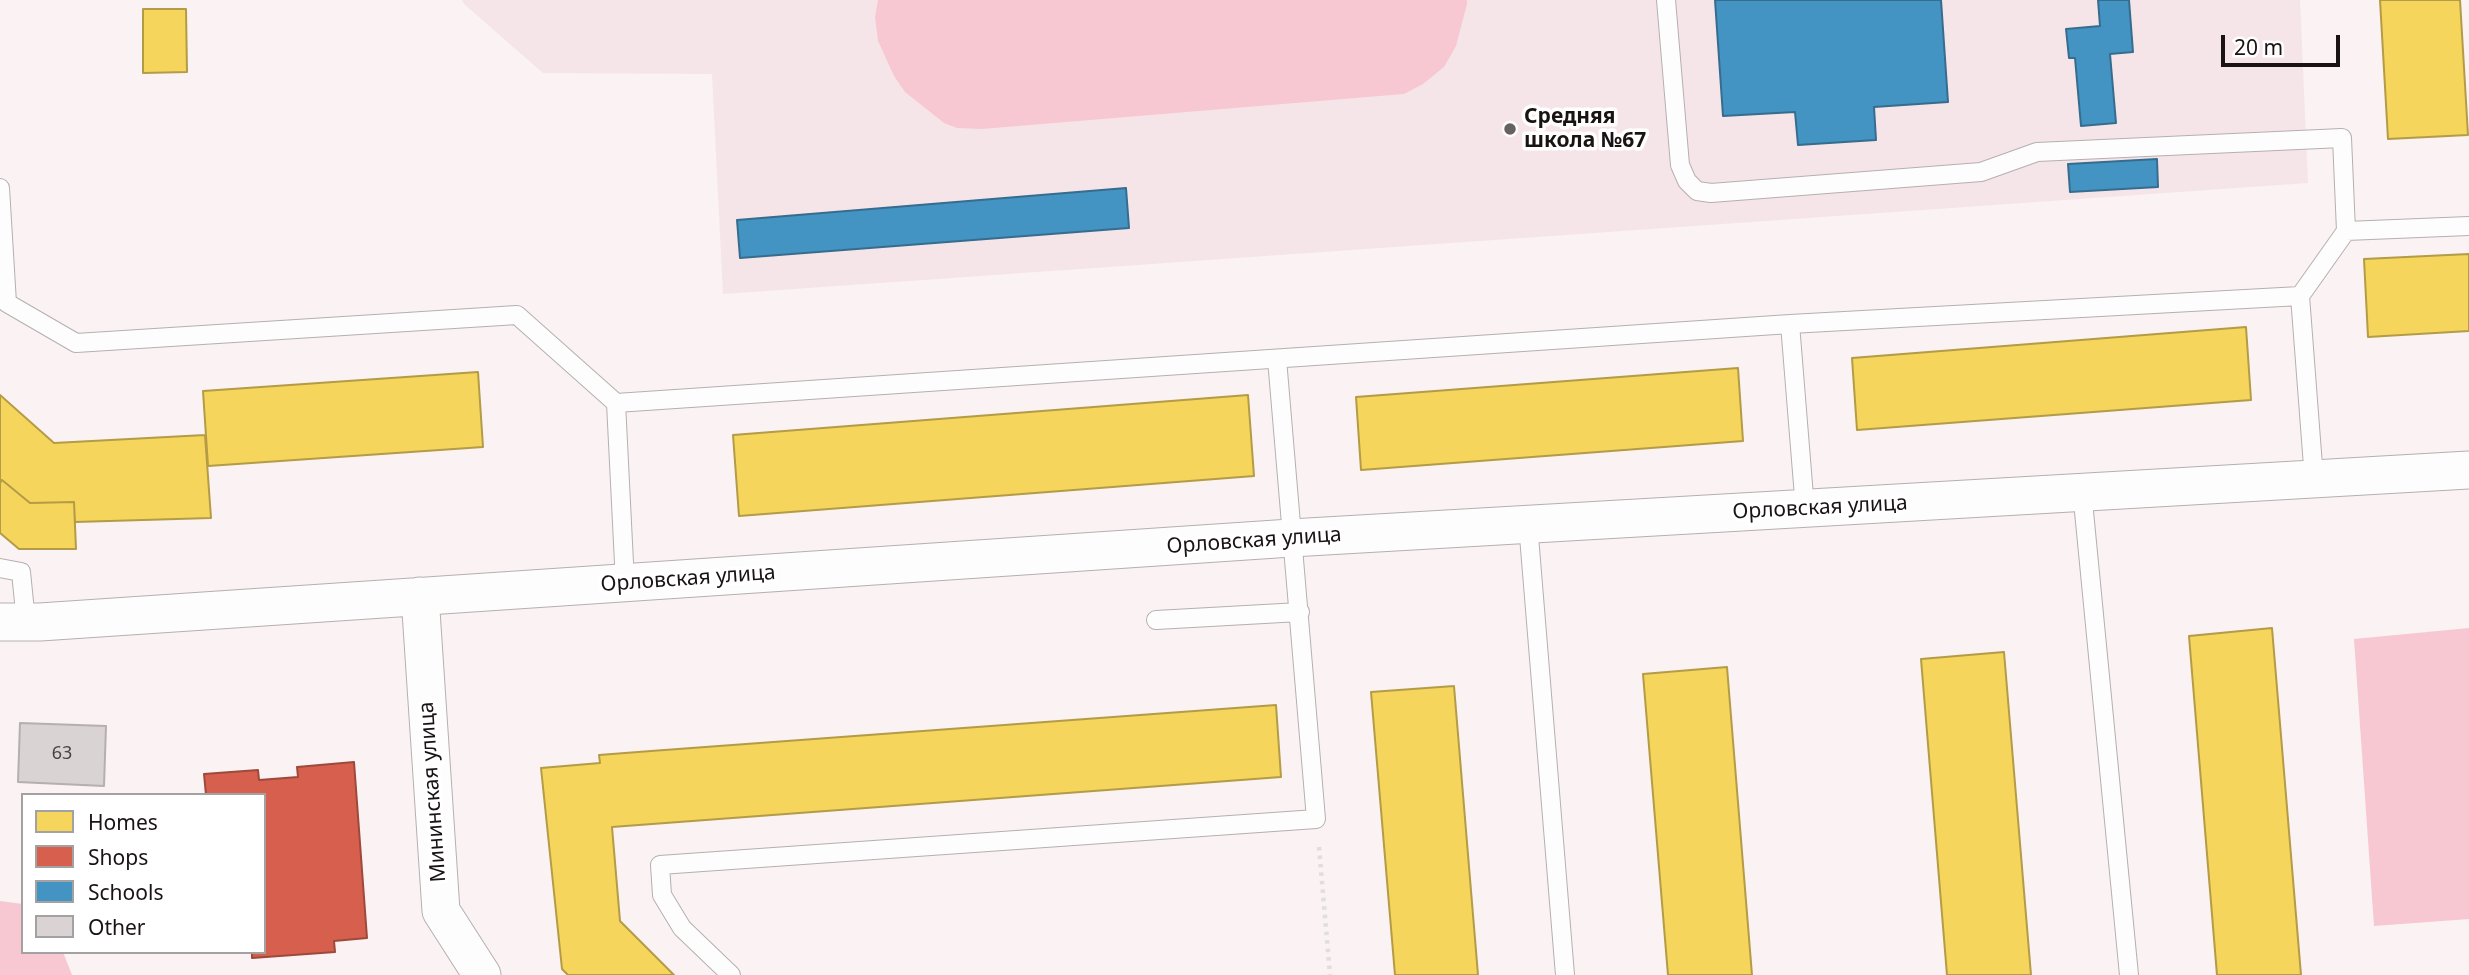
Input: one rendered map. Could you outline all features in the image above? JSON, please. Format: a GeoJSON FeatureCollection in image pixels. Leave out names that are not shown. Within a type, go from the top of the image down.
{"type":"FeatureCollection","features":[{"type":"Feature","properties":{"kind":"street","name":"Орловская улица"},"geometry":{"type":"LineString","coordinates":[[22,622],[1291,538],[2469,470]]}},
{"type":"Feature","properties":{"kind":"street","name":"Мининская улица"},"geometry":{"type":"LineString","coordinates":[[420,596],[441,911],[482,975]]}},
{"type":"Feature","properties":{"kind":"lane"},"geometry":{"type":"LineString","coordinates":[[1666,0],[1680,165],[1687,181],[1697,191],[1981,172],[2037,152],[2342,138],[2347,231],[2300,296],[2314,479]]}},
{"type":"Feature","properties":{"kind":"lane"},"geometry":{"type":"LineString","coordinates":[[0,188],[7,303],[76,343],[517,315],[616,403],[1790,324],[2300,296]]}},
{"type":"Feature","properties":{"kind":"lane"},"geometry":{"type":"LineString","coordinates":[[2347,231],[2469,226]]}},
{"type":"Feature","properties":{"kind":"lane"},"geometry":{"type":"LineString","coordinates":[[1790,324],[1805,509]]}},
{"type":"Feature","properties":{"kind":"lane"},"geometry":{"type":"LineString","coordinates":[[731,975],[682,928],[662,895],[660,865],[1316,819],[1277,359]]}},
{"type":"Feature","properties":{"kind":"lane"},"geometry":{"type":"LineString","coordinates":[[616,403],[625,583]]}},
{"type":"Feature","properties":{"kind":"lane"},"geometry":{"type":"LineString","coordinates":[[2082,491],[2129,975]]}},
{"type":"Feature","properties":{"kind":"lane"},"geometry":{"type":"LineString","coordinates":[[1528,524],[1565,975]]}},
{"type":"Feature","properties":{"kind":"lane"},"geometry":{"type":"LineString","coordinates":[[0,568],[21,572],[22,622]]}},
{"type":"Feature","properties":{"kind":"lane"},"geometry":{"type":"LineString","coordinates":[[1156,621],[1300,612]]}},
{"type":"Feature","properties":{"kind":"path"},"geometry":{"type":"LineString","coordinates":[[1316,819],[1331,975]]}},
{"type":"Feature","properties":{"kind":"shaded area","name":"Средняя школа №67"},"geometry":{"type":"Polygon","coordinates":[[[462,0],[2300,0],[2308,183],[723,294],[712,74],[543,73],[462,0]]]}},
{"type":"Feature","properties":{"kind":"shaded area"},"geometry":{"type":"Polygon","coordinates":[[[878,0],[1467,0],[1467,4],[1456,46],[1444,67],[1423,84],[1404,94],[982,129],[957,128],[944,123],[905,92],[894,76],[878,41],[875,17],[878,0]]]}},
{"type":"Feature","properties":{"kind":"shaded area"},"geometry":{"type":"Polygon","coordinates":[[[2469,628],[2469,919],[2374,926],[2354,639],[2469,628]]]}},
{"type":"Feature","properties":{"kind":"shaded area"},"geometry":{"type":"Polygon","coordinates":[[[0,901],[21,904],[21,954],[64,954],[72,975],[0,975],[0,901]]]}},
{"type":"Feature","properties":{"kind":"building: Homes"},"geometry":{"type":"Polygon","coordinates":[[[2380,0],[2460,0],[2468,135],[2388,139],[2380,0]]]}},
{"type":"Feature","properties":{"kind":"building: Homes"},"geometry":{"type":"Polygon","coordinates":[[[143,9],[186,9],[187,72],[143,73],[143,9]]]}},
{"type":"Feature","properties":{"kind":"building: Homes"},"geometry":{"type":"Polygon","coordinates":[[[2469,254],[2469,331],[2368,337],[2364,259],[2469,254]]]}},
{"type":"Feature","properties":{"kind":"building: Homes"},"geometry":{"type":"Polygon","coordinates":[[[2246,327],[2251,400],[1857,430],[1852,358],[2246,327]]]}},
{"type":"Feature","properties":{"kind":"building: Homes"},"geometry":{"type":"Polygon","coordinates":[[[1738,368],[1743,441],[1361,470],[1356,397],[1738,368]]]}},
{"type":"Feature","properties":{"kind":"building: Homes"},"geometry":{"type":"Polygon","coordinates":[[[478,372],[483,447],[208,466],[203,391],[478,372]]]}},
{"type":"Feature","properties":{"kind":"building: Homes"},"geometry":{"type":"Polygon","coordinates":[[[0,395],[54,443],[205,435],[211,518],[75,522],[74,502],[30,503],[2,480],[0,483],[0,395]]]}},
{"type":"Feature","properties":{"kind":"building: Homes"},"geometry":{"type":"Polygon","coordinates":[[[1248,395],[1254,476],[739,516],[733,435],[1248,395]]]}},
{"type":"Feature","properties":{"kind":"building: Homes"},"geometry":{"type":"Polygon","coordinates":[[[2,480],[30,503],[74,502],[76,549],[19,549],[0,533],[2,480]]]}},
{"type":"Feature","properties":{"kind":"building: Homes"},"geometry":{"type":"Polygon","coordinates":[[[2272,628],[2301,975],[2217,975],[2189,636],[2272,628]]]}},
{"type":"Feature","properties":{"kind":"building: Homes"},"geometry":{"type":"Polygon","coordinates":[[[2004,652],[2031,975],[1947,975],[1921,659],[2004,652]]]}},
{"type":"Feature","properties":{"kind":"building: Homes"},"geometry":{"type":"Polygon","coordinates":[[[1727,667],[1752,975],[1668,975],[1643,674],[1727,667]]]}},
{"type":"Feature","properties":{"kind":"building: Homes"},"geometry":{"type":"Polygon","coordinates":[[[1454,686],[1478,975],[1395,975],[1371,692],[1454,686]]]}},
{"type":"Feature","properties":{"kind":"building: Homes"},"geometry":{"type":"Polygon","coordinates":[[[1276,705],[1281,777],[612,827],[620,921],[674,975],[568,975],[562,969],[541,768],[600,763],[599,755],[1276,705]]]}},
{"type":"Feature","properties":{"kind":"building: Shops"},"geometry":{"type":"Polygon","coordinates":[[[354,762],[367,938],[334,941],[335,952],[252,958],[252,954],[266,954],[266,793],[206,793],[204,774],[258,770],[259,780],[298,777],[297,767],[354,762]]]}},
{"type":"Feature","properties":{"kind":"building: Schools"},"geometry":{"type":"Polygon","coordinates":[[[1715,0],[1941,0],[1948,102],[1874,107],[1876,140],[1798,145],[1795,112],[1723,116],[1715,0]]]}},
{"type":"Feature","properties":{"kind":"building: Schools"},"geometry":{"type":"Polygon","coordinates":[[[2098,0],[2129,0],[2133,52],[2110,54],[2116,123],[2081,126],[2075,58],[2069,58],[2066,29],[2100,26],[2098,0]]]}},
{"type":"Feature","properties":{"kind":"building: Schools"},"geometry":{"type":"Polygon","coordinates":[[[2157,159],[2158,187],[2070,192],[2068,164],[2157,159]]]}},
{"type":"Feature","properties":{"kind":"building: Schools"},"geometry":{"type":"Polygon","coordinates":[[[1126,188],[1129,228],[740,258],[737,220],[1126,188]]]}},
{"type":"Feature","properties":{"kind":"building: Other"},"geometry":{"type":"Polygon","coordinates":[[[20,723],[106,726],[104,786],[18,782],[20,723]]]}},
{"type":"Feature","properties":{"kind":"place","name":"Средняя школа №67"},"geometry":{"type":"Point","coordinates":[1510,129]}}]}
